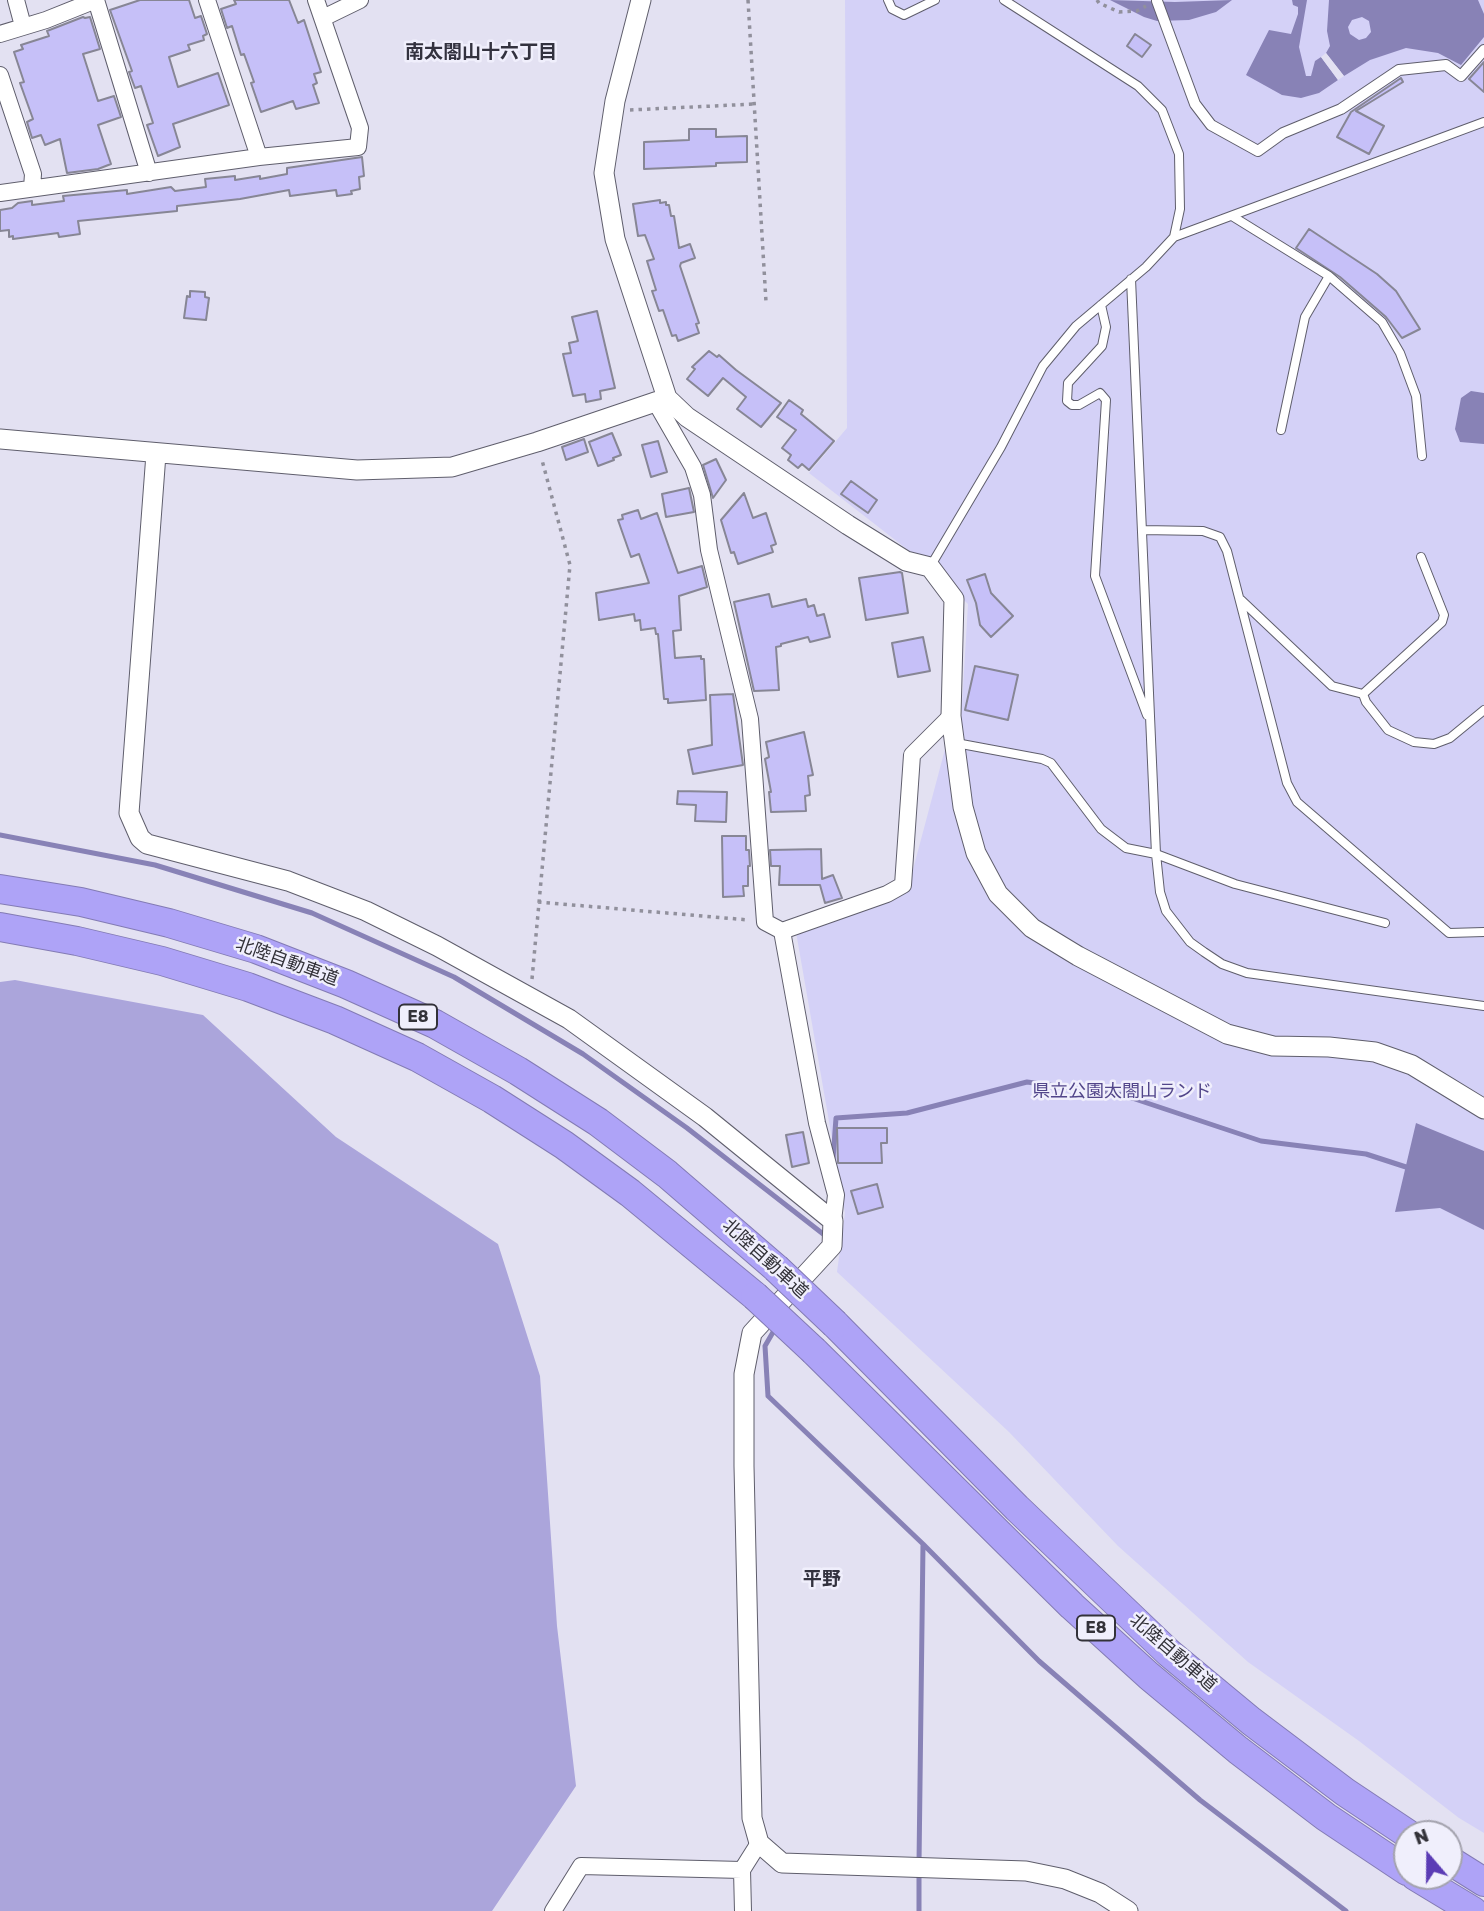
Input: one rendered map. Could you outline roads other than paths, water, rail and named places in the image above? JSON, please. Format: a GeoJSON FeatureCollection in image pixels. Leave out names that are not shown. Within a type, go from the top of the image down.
{"type":"FeatureCollection","features":[{"type":"Feature","properties":{"kind":"highway","name":"北陸自動車道"},"geometry":{"type":"LineString","coordinates":[[0,889],[81,902],[169,923],[256,949],[346,984],[435,1024],[518,1071],[598,1122],[676,1182],[776,1268],[1017,1508],[1170,1653],[1251,1721],[1345,1792],[1393,1824]]}},
{"type":"Feature","properties":{"kind":"highway","name":"北陸自動車道"},"geometry":{"type":"LineString","coordinates":[[0,927],[77,940],[248,986],[335,1020],[417,1057],[492,1099],[564,1145],[694,1243],[755,1296],[1072,1606],[1149,1676],[1238,1750],[1326,1817],[1393,1862]]}},
{"type":"Feature","properties":{"kind":"highway"},"geometry":{"type":"LineString","coordinates":[[1463,1869],[1484,1882]]}},
{"type":"Feature","properties":{"kind":"highway"},"geometry":{"type":"LineString","coordinates":[[1438,1890],[1473,1911]]}},
{"type":"Feature","properties":{"kind":"street"},"geometry":{"type":"LineString","coordinates":[[16,0],[23,26]]}},
{"type":"Feature","properties":{"kind":"street"},"geometry":{"type":"LineString","coordinates":[[0,34],[47,20],[96,0],[149,173]]}},
{"type":"Feature","properties":{"kind":"street"},"geometry":{"type":"LineString","coordinates":[[206,0],[259,157]]}},
{"type":"Feature","properties":{"kind":"street"},"geometry":{"type":"LineString","coordinates":[[0,193],[259,157],[358,147],[360,128],[316,0]]}},
{"type":"Feature","properties":{"kind":"street"},"geometry":{"type":"LineString","coordinates":[[323,18],[360,0]]}},
{"type":"Feature","properties":{"kind":"street"},"geometry":{"type":"LineString","coordinates":[[641,0],[613,110],[604,173],[615,239],[661,399],[693,467],[702,495],[709,551],[750,719],[765,922],[782,931],[887,894],[903,885],[912,755],[951,716]]}},
{"type":"Feature","properties":{"kind":"street"},"geometry":{"type":"LineString","coordinates":[[1157,1],[1195,104],[1211,125],[1258,151],[1283,133],[1341,109],[1399,70],[1446,65],[1461,76],[1484,50]]}},
{"type":"Feature","properties":{"kind":"street"},"geometry":{"type":"LineString","coordinates":[[0,75],[33,174],[32,188]]}},
{"type":"Feature","properties":{"kind":"street"},"geometry":{"type":"LineString","coordinates":[[0,439],[356,470],[439,468],[452,467],[537,442],[661,399]]}},
{"type":"Feature","properties":{"kind":"street"},"geometry":{"type":"LineString","coordinates":[[661,399],[848,525],[906,561],[930,567],[954,599],[951,716],[964,807],[976,853],[998,894],[1032,928],[1078,956],[1227,1034],[1273,1046],[1329,1047],[1375,1052],[1412,1065],[1484,1109]]}},
{"type":"Feature","properties":{"kind":"street"},"geometry":{"type":"LineString","coordinates":[[156,454],[129,814],[140,838],[148,844],[288,881],[366,911],[437,946],[569,1019],[705,1117],[833,1221]]}},
{"type":"Feature","properties":{"kind":"street"},"geometry":{"type":"LineString","coordinates":[[782,931],[817,1123],[836,1195],[832,1246],[752,1333],[744,1374],[752,1818],[760,1843],[782,1863],[1026,1871],[1065,1879],[1100,1892],[1128,1911]]}},
{"type":"Feature","properties":{"kind":"street"},"geometry":{"type":"LineString","coordinates":[[743,1911],[742,1870],[760,1843]]}},
{"type":"Feature","properties":{"kind":"street"},"geometry":{"type":"LineString","coordinates":[[553,1911],[581,1866],[742,1870]]}},
{"type":"Feature","properties":{"kind":"lane"},"geometry":{"type":"LineString","coordinates":[[888,0],[892,9],[904,15],[935,0]]}},
{"type":"Feature","properties":{"kind":"lane"},"geometry":{"type":"LineString","coordinates":[[1004,0],[1138,86],[1162,110],[1179,154],[1180,209],[1174,237]]}},
{"type":"Feature","properties":{"kind":"lane"},"geometry":{"type":"LineString","coordinates":[[930,567],[1001,447],[1043,366],[1076,326],[1174,237],[1484,122]]}},
{"type":"Feature","properties":{"kind":"lane"},"geometry":{"type":"LineString","coordinates":[[1232,216],[1329,276],[1382,322],[1400,353],[1416,396],[1422,456]]}},
{"type":"Feature","properties":{"kind":"lane"},"geometry":{"type":"LineString","coordinates":[[1282,430],[1305,317],[1329,276]]}},
{"type":"Feature","properties":{"kind":"lane"},"geometry":{"type":"LineString","coordinates":[[1130,279],[1156,854],[1160,892],[1167,911],[1191,942],[1222,964],[1247,973],[1484,1006]]}},
{"type":"Feature","properties":{"kind":"lane"},"geometry":{"type":"LineString","coordinates":[[1101,305],[1106,327],[1102,346],[1069,383],[1067,401],[1072,405],[1079,405],[1100,393],[1106,400],[1095,576],[1150,724]]}},
{"type":"Feature","properties":{"kind":"lane"},"geometry":{"type":"LineString","coordinates":[[1142,530],[1203,531],[1220,537],[1227,551],[1287,783],[1297,802],[1448,933],[1484,932]]}},
{"type":"Feature","properties":{"kind":"lane"},"geometry":{"type":"LineString","coordinates":[[1363,694],[1442,622],[1444,615],[1421,557]]}},
{"type":"Feature","properties":{"kind":"lane"},"geometry":{"type":"LineString","coordinates":[[1239,598],[1332,686],[1363,694]]}},
{"type":"Feature","properties":{"kind":"lane"},"geometry":{"type":"LineString","coordinates":[[1363,694],[1388,730],[1414,742],[1434,744],[1450,738],[1484,710]]}},
{"type":"Feature","properties":{"kind":"lane"},"geometry":{"type":"LineString","coordinates":[[956,743],[1051,763],[1101,829],[1126,848],[1156,854],[1235,884],[1385,923]]}},
{"type":"Feature","properties":{"kind":"waterway"},"geometry":{"type":"LineString","coordinates":[[0,835],[155,865],[312,913],[454,977],[583,1054],[687,1128],[827,1237]]}},
{"type":"Feature","properties":{"kind":"waterway"},"geometry":{"type":"LineString","coordinates":[[833,1159],[836,1118],[907,1113],[1027,1082],[1123,1095],[1261,1141],[1366,1154],[1406,1167]]}},
{"type":"Feature","properties":{"kind":"waterway"},"geometry":{"type":"LineString","coordinates":[[776,1327],[765,1346],[768,1396],[923,1544],[1039,1661],[1200,1800],[1346,1911]]}},
{"type":"Feature","properties":{"kind":"waterway"},"geometry":{"type":"LineString","coordinates":[[919,1863],[923,1544]]}},
{"type":"Feature","properties":{"kind":"waterway"},"geometry":{"type":"LineString","coordinates":[[919,1873],[919,1911]]}},
{"type":"Feature","properties":{"kind":"district","name":"南太閤山十六丁目"},"geometry":{"type":"Point","coordinates":[481,53]}},
{"type":"Feature","properties":{"kind":"district","name":"平野"},"geometry":{"type":"Point","coordinates":[822,1580]}},
{"type":"Feature","properties":{"kind":"park label","name":"県立公園太閤山ランド"},"geometry":{"type":"Point","coordinates":[1122,1092]}}]}
